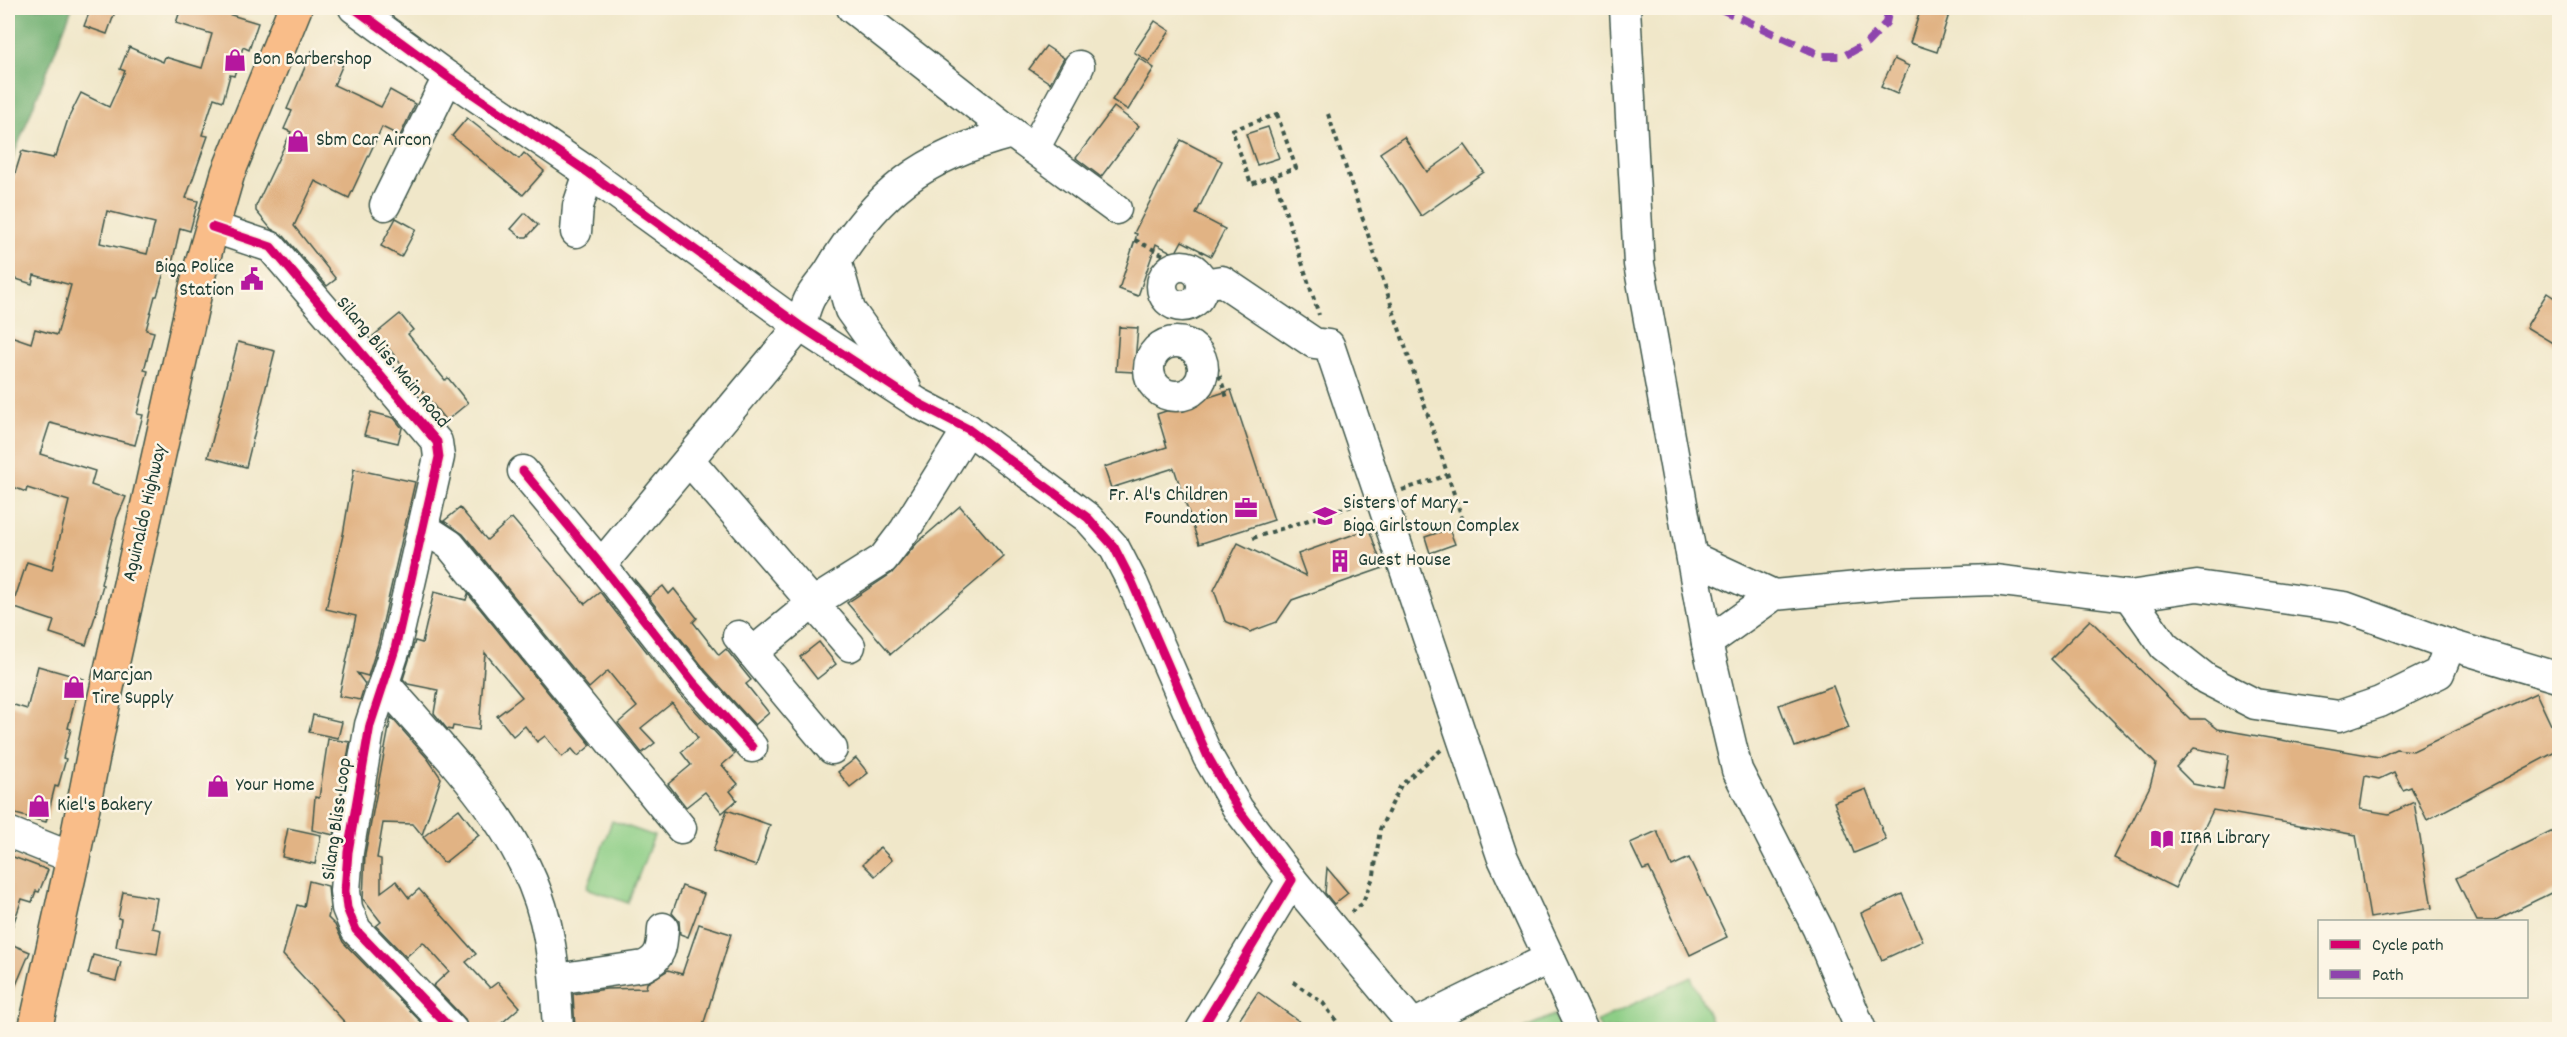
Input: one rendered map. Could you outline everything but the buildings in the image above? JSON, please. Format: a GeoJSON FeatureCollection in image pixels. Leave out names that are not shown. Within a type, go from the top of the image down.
{"type":"FeatureCollection","features":[{"type":"Feature","properties":{"kind":"main road","name":"Aguinaldo Highway"},"geometry":{"type":"LineString","coordinates":[[35,1029],[73,858],[111,667],[212,226],[228,172],[295,8]]}},
{"type":"Feature","properties":{"kind":"street"},"geometry":{"type":"LineString","coordinates":[[354,8],[448,77],[589,173],[800,326],[918,403],[968,429],[1088,518],[1114,547],[1132,582],[1208,757],[1238,809],[1411,1028],[1550,958]]}},
{"type":"Feature","properties":{"kind":"street"},"geometry":{"type":"LineString","coordinates":[[852,8],[1023,141],[1116,209]]}},
{"type":"Feature","properties":{"kind":"street"},"geometry":{"type":"LineString","coordinates":[[1626,8],[1639,264],[1707,643],[1737,770],[1818,929],[1861,1029]]}},
{"type":"Feature","properties":{"kind":"street"},"geometry":{"type":"LineString","coordinates":[[1023,141],[1079,66]]}},
{"type":"Feature","properties":{"kind":"street"},"geometry":{"type":"LineString","coordinates":[[385,205],[448,77]]}},
{"type":"Feature","properties":{"kind":"street"},"geometry":{"type":"LineString","coordinates":[[601,565],[800,326],[809,299],[866,217],[905,180],[941,157],[974,143],[1023,141]]}},
{"type":"Feature","properties":{"kind":"street"},"geometry":{"type":"LineString","coordinates":[[576,232],[578,206],[589,173]]}},
{"type":"Feature","properties":{"kind":"street","name":"Silang Bliss Main Road"},"geometry":{"type":"LineString","coordinates":[[212,226],[271,248],[437,442],[439,457],[424,528],[395,648],[384,683]]}},
{"type":"Feature","properties":{"kind":"street"},"geometry":{"type":"LineString","coordinates":[[836,260],[850,310],[918,403]]}},
{"type":"Feature","properties":{"kind":"street"},"geometry":{"type":"LineString","coordinates":[[1195,275],[1222,282],[1314,343],[1329,345],[1502,856],[1583,1029]]}},
{"type":"Feature","properties":{"kind":"street"},"geometry":{"type":"LineString","coordinates":[[1172,297],[1198,300],[1202,293],[1195,275]]}},
{"type":"Feature","properties":{"kind":"street"},"geometry":{"type":"LineString","coordinates":[[1172,297],[1179,328],[1203,369],[1196,399],[1182,395],[1170,395],[1160,390],[1152,381],[1149,369],[1172,297]]}},
{"type":"Feature","properties":{"kind":"street"},"geometry":{"type":"LineString","coordinates":[[1152,357],[1159,348],[1170,342],[1191,350]]}},
{"type":"Feature","properties":{"kind":"street"},"geometry":{"type":"LineString","coordinates":[[832,749],[745,645],[883,559],[905,530],[968,429]]}},
{"type":"Feature","properties":{"kind":"street"},"geometry":{"type":"LineString","coordinates":[[689,460],[850,646]]}},
{"type":"Feature","properties":{"kind":"street"},"geometry":{"type":"LineString","coordinates":[[523,471],[693,682],[752,747]]}},
{"type":"Feature","properties":{"kind":"street"},"geometry":{"type":"LineString","coordinates":[[424,528],[450,544],[681,828]]}},
{"type":"Feature","properties":{"kind":"street"},"geometry":{"type":"LineString","coordinates":[[1692,557],[1774,595]]}},
{"type":"Feature","properties":{"kind":"street"},"geometry":{"type":"LineString","coordinates":[[1707,643],[1774,595],[1900,583],[1994,580],[2129,596],[2197,586],[2345,607],[2450,645],[2559,678]]}},
{"type":"Feature","properties":{"kind":"street"},"geometry":{"type":"LineString","coordinates":[[2129,596],[2164,646],[2206,679],[2255,704],[2339,716],[2380,702],[2439,673],[2450,645]]}},
{"type":"Feature","properties":{"kind":"street"},"geometry":{"type":"LineString","coordinates":[[384,683],[498,819],[523,860],[545,918],[556,979],[558,1029]]}},
{"type":"Feature","properties":{"kind":"street","name":"Silang Bliss Loop"},"geometry":{"type":"LineString","coordinates":[[384,683],[370,725],[348,852],[345,891],[347,908],[356,930],[452,1029]]}},
{"type":"Feature","properties":{"kind":"street"},"geometry":{"type":"LineString","coordinates":[[8,832],[73,858]]}},
{"type":"Feature","properties":{"kind":"street"},"geometry":{"type":"LineString","coordinates":[[1201,1029],[1292,880]]}},
{"type":"Feature","properties":{"kind":"street"},"geometry":{"type":"LineString","coordinates":[[556,979],[652,963],[661,953],[663,928]]}},
{"type":"Feature","properties":{"kind":"path"},"geometry":{"type":"LineString","coordinates":[[1277,114],[1296,168],[1274,176],[1251,184],[1232,130],[1277,114]]}},
{"type":"Feature","properties":{"kind":"path"},"geometry":{"type":"LineString","coordinates":[[1328,114],[1464,524]]}},
{"type":"Feature","properties":{"kind":"path"},"geometry":{"type":"LineString","coordinates":[[1274,176],[1329,345]]}},
{"type":"Feature","properties":{"kind":"path"},"geometry":{"type":"LineString","coordinates":[[1135,240],[1195,275]]}},
{"type":"Feature","properties":{"kind":"path"},"geometry":{"type":"LineString","coordinates":[[1191,350],[1212,353],[1227,398]]}},
{"type":"Feature","properties":{"kind":"path"},"geometry":{"type":"LineString","coordinates":[[1253,538],[1276,530]]}},
{"type":"Feature","properties":{"kind":"path"},"geometry":{"type":"LineString","coordinates":[[1332,927],[1362,904],[1374,875],[1380,829],[1401,785],[1460,732]]}},
{"type":"Feature","properties":{"kind":"path"},"geometry":{"type":"LineString","coordinates":[[1293,982],[1323,1003],[1343,1029]]}},
{"type":"Feature","properties":{"kind":"green space"},"geometry":{"type":"Polygon","coordinates":[[[8,8],[72,8],[8,170],[8,8]]]}},
{"type":"Feature","properties":{"kind":"green space"},"geometry":{"type":"Polygon","coordinates":[[[612,821],[654,836],[628,903],[587,888],[612,821]]]}},
{"type":"Feature","properties":{"kind":"green space"},"geometry":{"type":"Polygon","coordinates":[[[1691,977],[1715,1029],[1601,1029],[1597,1021],[1691,977]]]}},
{"type":"Feature","properties":{"kind":"green space"},"geometry":{"type":"Polygon","coordinates":[[[1554,1015],[1561,1029],[1522,1029],[1554,1015]]]}},
{"type":"Feature","properties":{"kind":"marked path"},"geometry":{"type":"LineString","coordinates":[[1719,8],[1822,56],[1844,56],[1867,43],[1886,23],[1889,8]]}},
{"type":"Feature","properties":{"kind":"cycle path"},"geometry":{"type":"LineString","coordinates":[[354,8],[448,77],[589,173],[800,326],[918,403],[968,429],[1088,518],[1114,547],[1132,582],[1208,757],[1238,809],[1292,880],[1201,1030]]}},
{"type":"Feature","properties":{"kind":"cycle path"},"geometry":{"type":"LineString","coordinates":[[212,227],[271,247],[437,442],[439,457],[395,649],[370,725],[348,852],[345,891],[347,908],[356,930],[452,1030]]}},
{"type":"Feature","properties":{"kind":"cycle path"},"geometry":{"type":"LineString","coordinates":[[523,471],[693,682],[752,747]]}},
{"type":"Feature","properties":{"kind":"place","name":"Bon Barbershop"},"geometry":{"type":"Point","coordinates":[235,60]}},
{"type":"Feature","properties":{"kind":"place","name":"Sbm Car Aircon"},"geometry":{"type":"Point","coordinates":[298,141]}},
{"type":"Feature","properties":{"kind":"place","name":"Biga Police Station"},"geometry":{"type":"Point","coordinates":[252,279]}},
{"type":"Feature","properties":{"kind":"place","name":"Fr. Al's Children Foundation"},"geometry":{"type":"Point","coordinates":[1246,508]}},
{"type":"Feature","properties":{"kind":"place","name":"Sisters of Mary - Biga Girlstown Complex"},"geometry":{"type":"Point","coordinates":[1325,516]}},
{"type":"Feature","properties":{"kind":"place","name":"Guest House"},"geometry":{"type":"Point","coordinates":[1340,561]}},
{"type":"Feature","properties":{"kind":"place","name":"Marcjan Tire Supply"},"geometry":{"type":"Point","coordinates":[74,687]}},
{"type":"Feature","properties":{"kind":"place","name":"Your Home"},"geometry":{"type":"Point","coordinates":[218,786]}},
{"type":"Feature","properties":{"kind":"place","name":"Kiel's Bakery"},"geometry":{"type":"Point","coordinates":[39,806]}},
{"type":"Feature","properties":{"kind":"place","name":"IIRR Library"},"geometry":{"type":"Point","coordinates":[2162,839]}}]}
